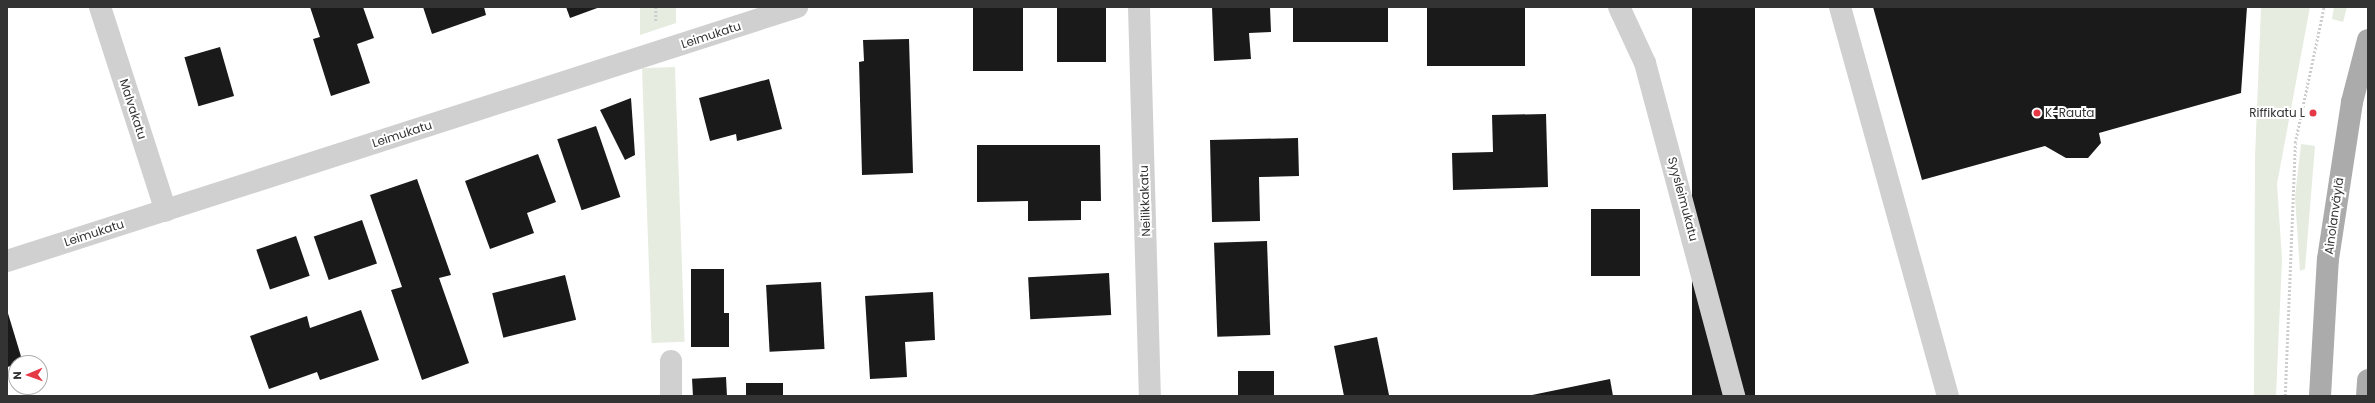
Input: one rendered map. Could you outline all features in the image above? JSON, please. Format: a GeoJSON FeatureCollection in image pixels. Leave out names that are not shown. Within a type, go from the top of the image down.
{"type":"FeatureCollection","features":[{"type":"Feature","properties":{"kind":"main road","name":"Ainolanväylä"},"geometry":{"type":"LineString","coordinates":[[2320,396],[2331,237],[2352,102],[2368,40]]}},
{"type":"Feature","properties":{"kind":"main road"},"geometry":{"type":"LineString","coordinates":[[2367,396],[2368,380]]}},
{"type":"Feature","properties":{"kind":"street","name":"Malvakatu"},"geometry":{"type":"LineString","coordinates":[[100,7],[166,211]]}},
{"type":"Feature","properties":{"kind":"street","name":"Leimukatu"},"geometry":{"type":"LineString","coordinates":[[7,261],[797,7]]}},
{"type":"Feature","properties":{"kind":"street","name":"Neilikkakatu"},"geometry":{"type":"LineString","coordinates":[[1139,7],[1150,396]]}},
{"type":"Feature","properties":{"kind":"street","name":"Syysleimukatu"},"geometry":{"type":"LineString","coordinates":[[1619,7],[1645,63],[1734,396]]}},
{"type":"Feature","properties":{"kind":"street"},"geometry":{"type":"LineString","coordinates":[[1840,7],[1948,396]]}},
{"type":"Feature","properties":{"kind":"street"},"geometry":{"type":"LineString","coordinates":[[671,360],[671,396]]}},
{"type":"Feature","properties":{"kind":"path"},"geometry":{"type":"LineString","coordinates":[[2284,396],[2295,143],[2324,7]]}},
{"type":"Feature","properties":{"kind":"shaded area"},"geometry":{"type":"Polygon","coordinates":[[[640,7],[676,7],[676,23],[640,35],[640,7]]]}},
{"type":"Feature","properties":{"kind":"shaded area"},"geometry":{"type":"Polygon","coordinates":[[[2261,7],[2310,7],[2277,184],[2282,259],[2276,396],[2254,396],[2255,158],[2261,7]]]}},
{"type":"Feature","properties":{"kind":"shaded area"},"geometry":{"type":"Polygon","coordinates":[[[2334,7],[2347,7],[2343,22],[2332,19],[2334,7]]]}},
{"type":"Feature","properties":{"kind":"shaded area"},"geometry":{"type":"Polygon","coordinates":[[[675,67],[685,342],[652,343],[642,68],[675,67]]]}},
{"type":"Feature","properties":{"kind":"shaded area"},"geometry":{"type":"Polygon","coordinates":[[[2301,144],[2315,146],[2305,269],[2300,271],[2295,197],[2301,144]]]}},
{"type":"Feature","properties":{"kind":"building"},"geometry":{"type":"Polygon","coordinates":[[[310,7],[363,7],[374,38],[357,44],[370,83],[331,96],[313,39],[320,37],[310,7]]]}},
{"type":"Feature","properties":{"kind":"building"},"geometry":{"type":"Polygon","coordinates":[[[423,7],[484,7],[486,15],[432,34],[423,7]]]}},
{"type":"Feature","properties":{"kind":"building"},"geometry":{"type":"Polygon","coordinates":[[[566,7],[600,7],[570,18],[566,7]]]}},
{"type":"Feature","properties":{"kind":"building"},"geometry":{"type":"Polygon","coordinates":[[[973,7],[1023,7],[1023,71],[973,71],[973,7]]]}},
{"type":"Feature","properties":{"kind":"building"},"geometry":{"type":"Polygon","coordinates":[[[1057,7],[1106,7],[1106,62],[1057,62],[1057,7]]]}},
{"type":"Feature","properties":{"kind":"building"},"geometry":{"type":"Polygon","coordinates":[[[1212,7],[1270,7],[1271,32],[1249,33],[1251,59],[1214,61],[1212,7]]]}},
{"type":"Feature","properties":{"kind":"building"},"geometry":{"type":"Polygon","coordinates":[[[1293,7],[1388,7],[1388,42],[1293,42],[1293,7]]]}},
{"type":"Feature","properties":{"kind":"building"},"geometry":{"type":"Polygon","coordinates":[[[1427,7],[1525,7],[1525,66],[1427,66],[1427,7]]]}},
{"type":"Feature","properties":{"kind":"building"},"geometry":{"type":"Polygon","coordinates":[[[1692,7],[1755,7],[1755,396],[1692,396],[1692,7]]]}},
{"type":"Feature","properties":{"kind":"building","name":"K-Rauta"},"geometry":{"type":"Polygon","coordinates":[[[1873,7],[2247,7],[2241,93],[2099,133],[2101,143],[2088,158],[2066,158],[2045,146],[1922,180],[1873,7]]]}},
{"type":"Feature","properties":{"kind":"building"},"geometry":{"type":"Polygon","coordinates":[[[909,39],[913,173],[862,175],[859,62],[864,61],[863,40],[909,39]]]}},
{"type":"Feature","properties":{"kind":"building"},"geometry":{"type":"Polygon","coordinates":[[[220,47],[234,96],[198,106],[184,57],[220,47]]]}},
{"type":"Feature","properties":{"kind":"building"},"geometry":{"type":"Polygon","coordinates":[[[769,79],[782,129],[737,141],[736,134],[710,141],[699,98],[769,79]]]}},
{"type":"Feature","properties":{"kind":"building"},"geometry":{"type":"Polygon","coordinates":[[[631,98],[635,155],[625,160],[600,110],[631,98]]]}},
{"type":"Feature","properties":{"kind":"building"},"geometry":{"type":"Polygon","coordinates":[[[1546,114],[1548,187],[1453,190],[1452,153],[1493,152],[1492,115],[1546,114]]]}},
{"type":"Feature","properties":{"kind":"building"},"geometry":{"type":"Polygon","coordinates":[[[596,126],[620,197],[582,210],[557,139],[596,126]]]}},
{"type":"Feature","properties":{"kind":"building"},"geometry":{"type":"Polygon","coordinates":[[[1298,138],[1299,176],[1259,177],[1260,221],[1212,222],[1210,140],[1298,138]]]}},
{"type":"Feature","properties":{"kind":"building"},"geometry":{"type":"Polygon","coordinates":[[[977,145],[1100,145],[1101,201],[1081,201],[1081,220],[1028,221],[1028,201],[977,202],[977,145]]]}},
{"type":"Feature","properties":{"kind":"building"},"geometry":{"type":"Polygon","coordinates":[[[538,154],[556,202],[527,213],[534,233],[490,249],[465,181],[538,154]]]}},
{"type":"Feature","properties":{"kind":"building"},"geometry":{"type":"Polygon","coordinates":[[[417,179],[451,275],[439,278],[469,363],[422,380],[391,290],[402,287],[370,195],[417,179]]]}},
{"type":"Feature","properties":{"kind":"building"},"geometry":{"type":"Polygon","coordinates":[[[1591,209],[1640,209],[1640,276],[1591,276],[1591,209]]]}},
{"type":"Feature","properties":{"kind":"building"},"geometry":{"type":"Polygon","coordinates":[[[362,220],[377,263],[329,280],[314,237],[362,220]]]}},
{"type":"Feature","properties":{"kind":"building"},"geometry":{"type":"Polygon","coordinates":[[[296,236],[310,276],[270,289],[256,250],[296,236]]]}},
{"type":"Feature","properties":{"kind":"building"},"geometry":{"type":"Polygon","coordinates":[[[1267,241],[1270,335],[1217,337],[1214,243],[1267,241]]]}},
{"type":"Feature","properties":{"kind":"building"},"geometry":{"type":"Polygon","coordinates":[[[691,269],[724,269],[724,313],[729,313],[729,347],[691,347],[691,269]]]}},
{"type":"Feature","properties":{"kind":"building"},"geometry":{"type":"Polygon","coordinates":[[[1109,273],[1111,315],[1030,319],[1028,277],[1109,273]]]}},
{"type":"Feature","properties":{"kind":"building"},"geometry":{"type":"Polygon","coordinates":[[[565,275],[576,320],[503,338],[492,293],[565,275]]]}},
{"type":"Feature","properties":{"kind":"building"},"geometry":{"type":"Polygon","coordinates":[[[821,282],[825,349],[770,352],[766,285],[821,282]]]}},
{"type":"Feature","properties":{"kind":"building"},"geometry":{"type":"Polygon","coordinates":[[[933,292],[935,340],[905,342],[907,377],[870,379],[865,296],[933,292]]]}},
{"type":"Feature","properties":{"kind":"building"},"geometry":{"type":"Polygon","coordinates":[[[7,310],[21,355],[8,355],[7,367],[7,310]]]}},
{"type":"Feature","properties":{"kind":"building"},"geometry":{"type":"Polygon","coordinates":[[[361,310],[379,360],[320,380],[317,372],[269,389],[250,336],[307,316],[310,328],[361,310]]]}},
{"type":"Feature","properties":{"kind":"building"},"geometry":{"type":"Polygon","coordinates":[[[1377,337],[1389,395],[1344,396],[1334,346],[1377,337]]]}},
{"type":"Feature","properties":{"kind":"building"},"geometry":{"type":"Polygon","coordinates":[[[1238,371],[1274,371],[1274,396],[1238,396],[1238,371]]]}},
{"type":"Feature","properties":{"kind":"building"},"geometry":{"type":"Polygon","coordinates":[[[726,377],[727,396],[693,396],[692,379],[726,377]]]}},
{"type":"Feature","properties":{"kind":"building"},"geometry":{"type":"Polygon","coordinates":[[[1610,379],[1613,396],[1532,396],[1532,395],[1610,379]]]}},
{"type":"Feature","properties":{"kind":"building"},"geometry":{"type":"Polygon","coordinates":[[[746,383],[783,383],[783,396],[746,396],[746,383]]]}},
{"type":"Feature","properties":{"kind":"place","name":"K-Rauta"},"geometry":{"type":"Point","coordinates":[2037,113]}},
{"type":"Feature","properties":{"kind":"place","name":"Riffikatu L"},"geometry":{"type":"Point","coordinates":[2313,113]}}]}
